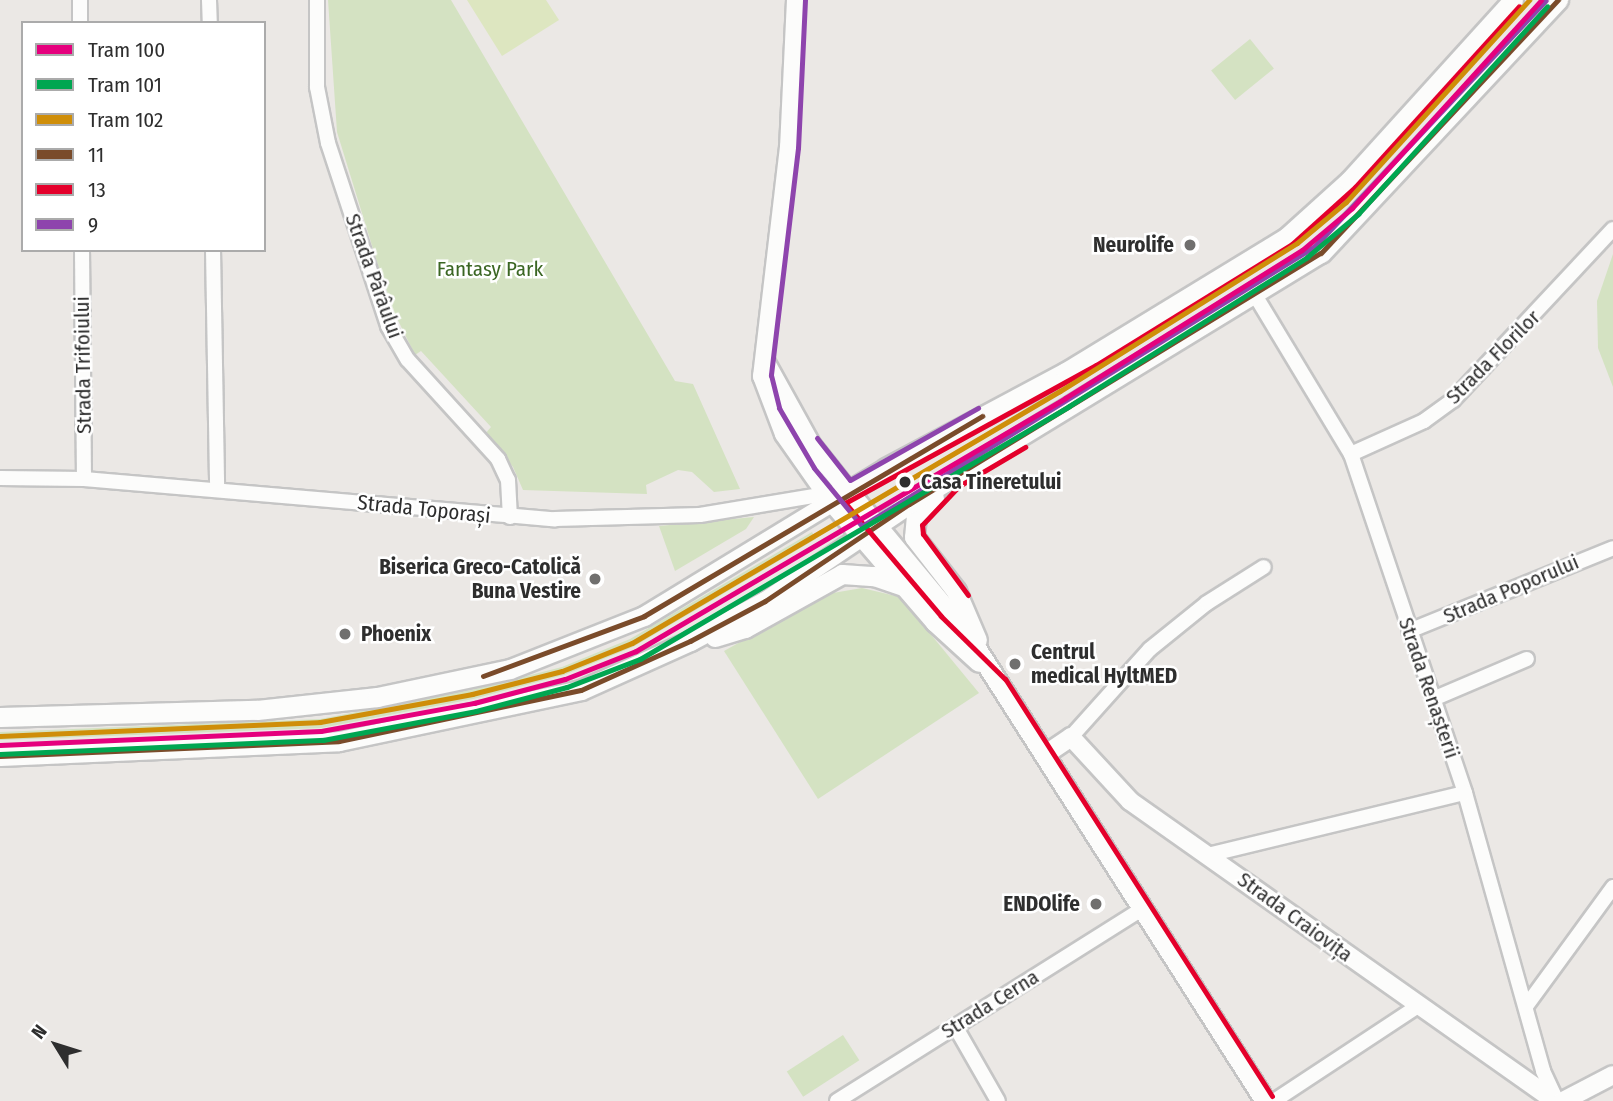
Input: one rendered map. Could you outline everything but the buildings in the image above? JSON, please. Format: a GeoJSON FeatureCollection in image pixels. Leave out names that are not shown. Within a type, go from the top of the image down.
{"type":"FeatureCollection","features":[{"type":"Feature","properties":{"kind":"main road"},"geometry":{"type":"LineString","coordinates":[[0,717],[302,707],[510,669],[644,616],[834,495],[1083,362],[1287,237],[1349,181],[1513,0]]}},
{"type":"Feature","properties":{"kind":"main road"},"geometry":{"type":"LineString","coordinates":[[0,756],[339,741],[580,690],[690,641],[765,601],[877,525],[1321,253],[1360,216],[1558,0]]}},
{"type":"Feature","properties":{"kind":"main road"},"geometry":{"type":"LineString","coordinates":[[953,479],[916,515],[912,529],[956,591],[986,667]]}},
{"type":"Feature","properties":{"kind":"main road"},"geometry":{"type":"LineString","coordinates":[[834,495],[877,525],[969,637],[1265,1101]]}},
{"type":"Feature","properties":{"kind":"main road"},"geometry":{"type":"LineString","coordinates":[[834,495],[860,537],[958,646],[986,667]]}},
{"type":"Feature","properties":{"kind":"main road"},"geometry":{"type":"LineString","coordinates":[[690,641],[745,628],[842,574],[874,576],[906,587]]}},
{"type":"Feature","properties":{"kind":"street"},"geometry":{"type":"LineString","coordinates":[[79,0],[80,21]]}},
{"type":"Feature","properties":{"kind":"street"},"geometry":{"type":"LineString","coordinates":[[209,0],[210,21]]}},
{"type":"Feature","properties":{"kind":"street","name":"Strada Pârâului"},"geometry":{"type":"LineString","coordinates":[[317,0],[317,87],[328,143],[388,326],[408,360],[498,459],[508,480],[510,517]]}},
{"type":"Feature","properties":{"kind":"street"},"geometry":{"type":"LineString","coordinates":[[796,0],[789,146],[761,355],[812,446],[834,495]]}},
{"type":"Feature","properties":{"kind":"street","name":"Strada Florilor"},"geometry":{"type":"LineString","coordinates":[[1351,454],[1424,421],[1453,400],[1613,229]]}},
{"type":"Feature","properties":{"kind":"street","name":"Strada Trifoiului"},"geometry":{"type":"LineString","coordinates":[[82,252],[84,479]]}},
{"type":"Feature","properties":{"kind":"street"},"geometry":{"type":"LineString","coordinates":[[213,252],[217,489]]}},
{"type":"Feature","properties":{"kind":"street","name":"Strada Renașterii"},"geometry":{"type":"LineString","coordinates":[[1255,295],[1351,454],[1465,793],[1558,1101]]}},
{"type":"Feature","properties":{"kind":"street","name":"Strada Toporași"},"geometry":{"type":"LineString","coordinates":[[0,478],[84,479],[217,489],[510,517],[700,515],[834,495]]}},
{"type":"Feature","properties":{"kind":"street","name":"Strada Poporului"},"geometry":{"type":"LineString","coordinates":[[1409,631],[1613,548]]}},
{"type":"Feature","properties":{"kind":"street"},"geometry":{"type":"LineString","coordinates":[[1046,754],[1071,737],[1150,649],[1207,603],[1264,567]]}},
{"type":"Feature","properties":{"kind":"street"},"geometry":{"type":"LineString","coordinates":[[1433,699],[1527,659]]}},
{"type":"Feature","properties":{"kind":"street","name":"Strada Craiovița"},"geometry":{"type":"LineString","coordinates":[[1071,737],[1130,801],[1418,1006],[1558,1101]]}},
{"type":"Feature","properties":{"kind":"street"},"geometry":{"type":"LineString","coordinates":[[1208,855],[1465,793]]}},
{"type":"Feature","properties":{"kind":"street"},"geometry":{"type":"LineString","coordinates":[[1527,1004],[1613,887]]}},
{"type":"Feature","properties":{"kind":"street","name":"Strada Cerna"},"geometry":{"type":"LineString","coordinates":[[837,1101],[1143,908]]}},
{"type":"Feature","properties":{"kind":"street"},"geometry":{"type":"LineString","coordinates":[[1274,1101],[1418,1006]]}},
{"type":"Feature","properties":{"kind":"street"},"geometry":{"type":"LineString","coordinates":[[955,1026],[998,1101]]}},
{"type":"Feature","properties":{"kind":"street"},"geometry":{"type":"LineString","coordinates":[[1558,1101],[1613,1075]]}},
{"type":"Feature","properties":{"kind":"green space","name":"Fantasy Park"},"geometry":{"type":"Polygon","coordinates":[[[328,0],[451,0],[675,381],[693,384],[740,489],[714,492],[692,472],[678,470],[646,485],[647,494],[523,490],[513,467],[485,434],[491,427],[421,351],[415,355],[390,304],[337,132],[328,0]]]}},
{"type":"Feature","properties":{"kind":"green space"},"geometry":{"type":"Polygon","coordinates":[[[467,0],[546,0],[559,20],[502,56],[467,0]]]}},
{"type":"Feature","properties":{"kind":"green space"},"geometry":{"type":"Polygon","coordinates":[[[1250,39],[1274,69],[1235,100],[1211,70],[1250,39]]]}},
{"type":"Feature","properties":{"kind":"green space"},"geometry":{"type":"Polygon","coordinates":[[[1613,254],[1613,387],[1598,348],[1597,301],[1613,254]]]}},
{"type":"Feature","properties":{"kind":"green space"},"geometry":{"type":"Polygon","coordinates":[[[754,517],[746,529],[675,571],[659,526],[754,517]]]}},
{"type":"Feature","properties":{"kind":"green space"},"geometry":{"type":"Polygon","coordinates":[[[812,532],[816,539],[633,647],[564,675],[473,699],[321,728],[0,740],[0,732],[320,719],[471,690],[562,667],[630,639],[812,532]]]}},
{"type":"Feature","properties":{"kind":"green space"},"geometry":{"type":"Polygon","coordinates":[[[862,588],[900,597],[979,693],[818,799],[724,651],[827,594],[862,588]]]}},
{"type":"Feature","properties":{"kind":"green space"},"geometry":{"type":"Polygon","coordinates":[[[843,1035],[859,1060],[803,1097],[787,1071],[843,1035]]]}},
{"type":"Feature","properties":{"kind":"tram line","name":"102"},"geometry":{"type":"LineString","coordinates":[[0,736],[320,722],[472,694],[562,671],[632,643],[1060,391],[1297,243],[1346,202],[1529,0]]}},
{"type":"Feature","properties":{"kind":"tram line","name":"100"},"geometry":{"type":"LineString","coordinates":[[0,745],[321,731],[474,703],[565,679],[636,651],[1065,398],[1302,250],[1352,208],[1541,0]]}},
{"type":"Feature","properties":{"kind":"tram line","name":"101"},"geometry":{"type":"LineString","coordinates":[[0,754],[323,740],[476,711],[567,687],[640,659],[1069,406],[1307,257],[1358,214],[1547,6]]}},
{"type":"Feature","properties":{"kind":"transit line","name":"9"},"geometry":{"type":"LineString","coordinates":[[805,0],[798,148],[771,375],[779,408],[814,468],[862,526],[1315,246],[1546,0]]}},
{"type":"Feature","properties":{"kind":"transit line","name":"11"},"geometry":{"type":"LineString","coordinates":[[0,756],[339,741],[581,690],[690,641],[765,601],[909,504],[1321,253],[1558,0]]}},
{"type":"Feature","properties":{"kind":"transit line","name":"13"},"geometry":{"type":"LineString","coordinates":[[1272,1096],[1005,679],[941,616],[845,503],[1096,365],[1292,244],[1355,187],[1519,6]]}},
{"type":"Feature","properties":{"kind":"transit line","name":"9"},"geometry":{"type":"LineString","coordinates":[[817,438],[850,480],[978,408]]}},
{"type":"Feature","properties":{"kind":"transit line","name":"11"},"geometry":{"type":"LineString","coordinates":[[483,676],[644,616],[982,416]]}},
{"type":"Feature","properties":{"kind":"transit line","name":"13"},"geometry":{"type":"LineString","coordinates":[[968,595],[923,534],[922,525],[959,486],[1025,447]]}},
{"type":"Feature","properties":{"kind":"place","name":"Neurolife"},"geometry":{"type":"Point","coordinates":[1190,245]}},
{"type":"Feature","properties":{"kind":"place","name":"Casa Tineretului"},"geometry":{"type":"Point","coordinates":[905,482]}},
{"type":"Feature","properties":{"kind":"place","name":"Biserica Greco-Catolică Buna Vestire"},"geometry":{"type":"Point","coordinates":[595,579]}},
{"type":"Feature","properties":{"kind":"place","name":"Phoenix"},"geometry":{"type":"Point","coordinates":[345,634]}},
{"type":"Feature","properties":{"kind":"place","name":"Centrul medical HyltMED"},"geometry":{"type":"Point","coordinates":[1015,664]}},
{"type":"Feature","properties":{"kind":"place","name":"ENDOlife"},"geometry":{"type":"Point","coordinates":[1096,904]}}]}
